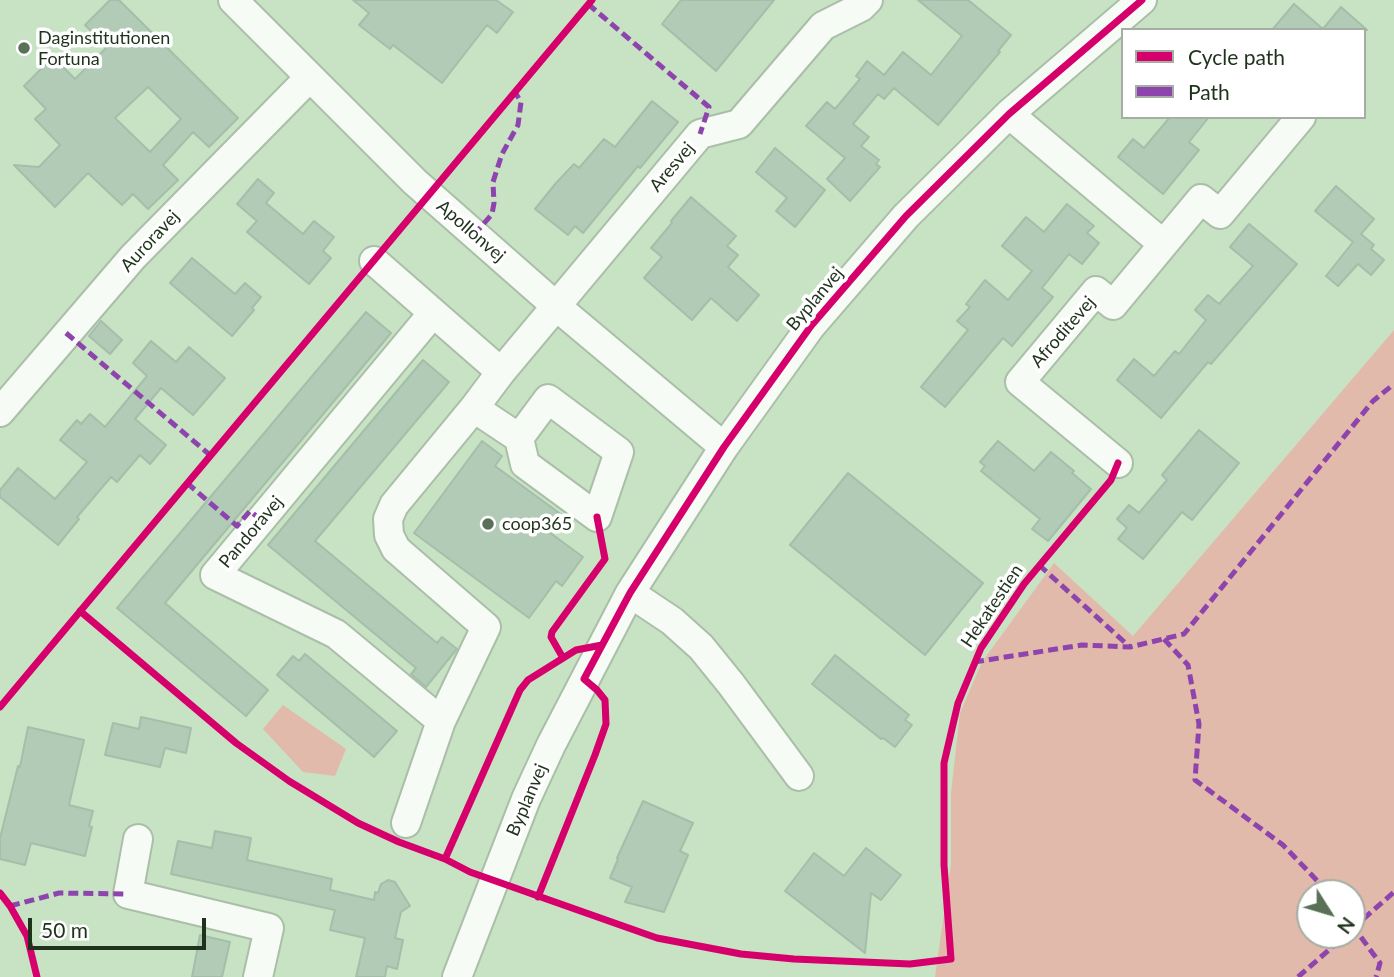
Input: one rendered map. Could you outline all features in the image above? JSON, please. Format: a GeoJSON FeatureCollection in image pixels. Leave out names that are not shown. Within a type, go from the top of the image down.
{"type":"FeatureCollection","features":[{"type":"Feature","properties":{"kind":"street","name":"Apollonvej"},"geometry":{"type":"LineString","coordinates":[[233,0],[415,182],[556,306],[724,447]]}},
{"type":"Feature","properties":{"kind":"street","name":"Aresvej"},"geometry":{"type":"LineString","coordinates":[[556,306],[700,134],[739,124],[824,26],[861,7],[868,0]]}},
{"type":"Feature","properties":{"kind":"street","name":"Byplanvej"},"geometry":{"type":"LineString","coordinates":[[457,977],[526,799],[579,690],[630,593],[724,447],[811,326],[906,216],[1009,114],[1142,0]]}},
{"type":"Feature","properties":{"kind":"street","name":"Auroravej"},"geometry":{"type":"LineString","coordinates":[[0,412],[133,257],[309,78]]}},
{"type":"Feature","properties":{"kind":"street"},"geometry":{"type":"LineString","coordinates":[[1009,114],[1163,244]]}},
{"type":"Feature","properties":{"kind":"street","name":"Afroditevej"},"geometry":{"type":"LineString","coordinates":[[1118,463],[1020,382],[1096,291],[1113,305],[1201,199],[1220,214],[1299,119]]}},
{"type":"Feature","properties":{"kind":"street"},"geometry":{"type":"LineString","coordinates":[[374,261],[501,372]]}},
{"type":"Feature","properties":{"kind":"street"},"geometry":{"type":"LineString","coordinates":[[406,823],[441,721],[486,627],[396,548],[389,535],[388,519],[394,505],[556,306]]}},
{"type":"Feature","properties":{"kind":"street","name":"Pandoravej"},"geometry":{"type":"LineString","coordinates":[[433,313],[215,575],[337,634],[441,721]]}},
{"type":"Feature","properties":{"kind":"street"},"geometry":{"type":"LineString","coordinates":[[474,408],[519,438]]}},
{"type":"Feature","properties":{"kind":"street"},"geometry":{"type":"LineString","coordinates":[[630,593],[672,621],[701,647],[799,776]]}},
{"type":"Feature","properties":{"kind":"street"},"geometry":{"type":"LineString","coordinates":[[138,839],[128,894],[269,928],[258,977]]}},
{"type":"Feature","properties":{"kind":"shaded area"},"geometry":{"type":"Polygon","coordinates":[[[1394,330],[1394,977],[935,977],[951,864],[951,793],[960,713],[982,662],[1054,563],[1133,636],[1394,330]]]}},
{"type":"Feature","properties":{"kind":"shaded area"},"geometry":{"type":"Polygon","coordinates":[[[283,705],[346,749],[335,776],[303,772],[263,729],[283,705]]]}},
{"type":"Feature","properties":{"kind":"building"},"geometry":{"type":"Polygon","coordinates":[[[110,0],[119,0],[238,118],[209,147],[193,132],[163,165],[178,180],[148,209],[133,194],[122,205],[88,173],[55,207],[14,165],[39,167],[60,145],[35,119],[46,109],[24,86],[53,57],[75,79],[107,47],[85,25],[110,0]],[[148,87],[115,118],[150,152],[181,119],[148,87]]]}},
{"type":"Feature","properties":{"kind":"building"},"geometry":{"type":"Polygon","coordinates":[[[353,0],[496,0],[513,12],[497,33],[487,25],[442,83],[393,45],[390,49],[359,25],[369,13],[353,0]]]}},
{"type":"Feature","properties":{"kind":"building"},"geometry":{"type":"Polygon","coordinates":[[[681,0],[774,0],[716,71],[662,24],[681,0]]]}},
{"type":"Feature","properties":{"kind":"building"},"geometry":{"type":"Polygon","coordinates":[[[918,0],[968,0],[1011,35],[998,51],[1000,52],[938,125],[894,88],[884,99],[878,94],[853,124],[869,137],[861,146],[879,160],[876,164],[880,167],[850,201],[827,179],[845,158],[806,126],[827,102],[835,109],[860,79],[856,76],[867,61],[884,75],[903,52],[931,75],[962,36],[918,0]]]}},
{"type":"Feature","properties":{"kind":"building"},"geometry":{"type":"Polygon","coordinates":[[[1294,4],[1322,28],[1274,28],[1294,4]]]}},
{"type":"Feature","properties":{"kind":"building"},"geometry":{"type":"Polygon","coordinates":[[[1341,7],[1365,28],[1324,28],[1341,7]]]}},
{"type":"Feature","properties":{"kind":"building"},"geometry":{"type":"Polygon","coordinates":[[[652,101],[678,122],[583,233],[575,226],[568,235],[535,209],[574,164],[579,168],[604,139],[615,147],[652,101]]]}},
{"type":"Feature","properties":{"kind":"building"},"geometry":{"type":"Polygon","coordinates":[[[1168,119],[1207,119],[1189,142],[1199,150],[1163,194],[1118,157],[1133,139],[1144,148],[1168,119]]]}},
{"type":"Feature","properties":{"kind":"building"},"geometry":{"type":"Polygon","coordinates":[[[775,148],[825,190],[795,227],[776,211],[787,198],[756,172],[775,148]]]}},
{"type":"Feature","properties":{"kind":"building"},"geometry":{"type":"Polygon","coordinates":[[[258,179],[274,193],[266,203],[303,234],[314,221],[334,237],[323,251],[331,258],[309,284],[247,232],[257,221],[237,204],[258,179]]]}},
{"type":"Feature","properties":{"kind":"building"},"geometry":{"type":"Polygon","coordinates":[[[1336,186],[1374,219],[1361,234],[1374,245],[1371,249],[1384,260],[1371,275],[1358,264],[1338,286],[1326,276],[1353,242],[1315,211],[1336,186]]]}},
{"type":"Feature","properties":{"kind":"building"},"geometry":{"type":"Polygon","coordinates":[[[691,197],[736,236],[727,246],[738,255],[728,267],[759,295],[737,321],[711,298],[692,320],[644,278],[662,257],[651,248],[691,197]]]}},
{"type":"Feature","properties":{"kind":"building"},"geometry":{"type":"Polygon","coordinates":[[[1067,204],[1094,226],[1087,233],[1099,243],[1082,264],[1069,254],[1042,288],[1053,297],[1012,346],[1003,338],[945,407],[921,387],[968,330],[957,321],[970,307],[966,304],[985,280],[1008,300],[1032,271],[1002,246],[1026,217],[1044,232],[1067,204]]]}},
{"type":"Feature","properties":{"kind":"building"},"geometry":{"type":"Polygon","coordinates":[[[1249,224],[1297,264],[1161,418],[1117,380],[1134,359],[1154,376],[1175,351],[1179,354],[1206,320],[1195,310],[1208,295],[1219,304],[1253,266],[1230,247],[1249,224]]]}},
{"type":"Feature","properties":{"kind":"building"},"geometry":{"type":"Polygon","coordinates":[[[192,258],[235,294],[245,283],[261,297],[252,308],[254,310],[232,336],[170,283],[192,258]]]}},
{"type":"Feature","properties":{"kind":"building"},"geometry":{"type":"Polygon","coordinates":[[[366,312],[391,333],[165,603],[268,690],[246,716],[117,608],[366,312]]]}},
{"type":"Feature","properties":{"kind":"building"},"geometry":{"type":"Polygon","coordinates":[[[101,321],[122,340],[110,354],[89,336],[101,321]]]}},
{"type":"Feature","properties":{"kind":"building"},"geometry":{"type":"Polygon","coordinates":[[[151,341],[176,362],[189,347],[225,378],[193,415],[161,388],[135,419],[166,445],[150,464],[140,455],[117,482],[111,477],[77,517],[79,519],[58,545],[0,497],[0,490],[18,468],[55,499],[87,462],[60,440],[77,420],[81,424],[90,414],[105,427],[147,376],[133,363],[151,341]]]}},
{"type":"Feature","properties":{"kind":"building"},"geometry":{"type":"Polygon","coordinates":[[[423,360],[449,382],[315,541],[437,643],[442,637],[457,649],[426,687],[411,674],[416,668],[268,545],[423,360]]]}},
{"type":"Feature","properties":{"kind":"building"},"geometry":{"type":"Polygon","coordinates":[[[1199,430],[1239,463],[1192,520],[1182,512],[1143,559],[1118,539],[1127,528],[1117,519],[1129,505],[1139,513],[1167,480],[1162,475],[1199,430]]]}},
{"type":"Feature","properties":{"kind":"building","name":"coop365"},"geometry":{"type":"Polygon","coordinates":[[[482,441],[502,456],[495,466],[562,515],[549,532],[583,557],[562,586],[556,581],[529,618],[414,533],[482,441]]]}},
{"type":"Feature","properties":{"kind":"building"},"geometry":{"type":"Polygon","coordinates":[[[998,441],[1034,471],[1051,452],[1091,489],[1048,541],[1032,529],[1040,519],[981,471],[985,466],[980,462],[998,441]]]}},
{"type":"Feature","properties":{"kind":"building"},"geometry":{"type":"Polygon","coordinates":[[[848,473],[983,583],[925,655],[790,545],[848,473]]]}},
{"type":"Feature","properties":{"kind":"building"},"geometry":{"type":"Polygon","coordinates":[[[305,654],[397,731],[374,757],[277,675],[293,656],[299,661],[305,654]]]}},
{"type":"Feature","properties":{"kind":"building"},"geometry":{"type":"Polygon","coordinates":[[[835,655],[909,715],[905,720],[912,725],[895,747],[812,684],[835,655]]]}},
{"type":"Feature","properties":{"kind":"building"},"geometry":{"type":"Polygon","coordinates":[[[141,717],[191,728],[186,753],[165,748],[160,767],[105,755],[113,723],[139,729],[141,717]]]}},
{"type":"Feature","properties":{"kind":"building"},"geometry":{"type":"Polygon","coordinates":[[[28,727],[84,740],[69,805],[93,811],[85,856],[31,843],[25,865],[0,859],[0,838],[28,727]]]}},
{"type":"Feature","properties":{"kind":"building"},"geometry":{"type":"Polygon","coordinates":[[[643,801],[693,823],[680,851],[688,855],[664,912],[625,902],[632,887],[610,878],[643,801]]]}},
{"type":"Feature","properties":{"kind":"building"},"geometry":{"type":"Polygon","coordinates":[[[215,831],[251,838],[247,860],[332,879],[330,890],[374,900],[375,892],[378,893],[381,884],[388,880],[395,882],[410,906],[401,912],[395,938],[403,940],[397,969],[387,966],[385,977],[356,977],[365,938],[330,930],[335,910],[171,874],[178,841],[212,848],[215,831]]]}},
{"type":"Feature","properties":{"kind":"building"},"geometry":{"type":"Polygon","coordinates":[[[866,848],[901,875],[881,900],[871,893],[865,953],[785,891],[814,853],[844,876],[866,848]]]}},
{"type":"Feature","properties":{"kind":"building"},"geometry":{"type":"Polygon","coordinates":[[[200,935],[230,942],[222,977],[192,977],[200,935]]]}},
{"type":"Feature","properties":{"kind":"marked path"},"geometry":{"type":"LineString","coordinates":[[588,4],[709,107],[700,134]]}},
{"type":"Feature","properties":{"kind":"marked path"},"geometry":{"type":"LineString","coordinates":[[474,235],[492,214],[493,182],[502,154],[518,125],[521,102],[515,92]]}},
{"type":"Feature","properties":{"kind":"marked path"},"geometry":{"type":"LineString","coordinates":[[66,333],[210,455]]}},
{"type":"Feature","properties":{"kind":"marked path"},"geometry":{"type":"LineString","coordinates":[[974,662],[1082,645],[1130,647],[1184,634],[1373,401],[1394,384]]}},
{"type":"Feature","properties":{"kind":"marked path"},"geometry":{"type":"LineString","coordinates":[[187,483],[237,526],[250,511],[261,520]]}},
{"type":"Feature","properties":{"kind":"marked path"},"geometry":{"type":"LineString","coordinates":[[1039,565],[1130,647]]}},
{"type":"Feature","properties":{"kind":"marked path"},"geometry":{"type":"LineString","coordinates":[[1164,639],[1188,665],[1199,724],[1195,780],[1283,845],[1316,879]]}},
{"type":"Feature","properties":{"kind":"marked path"},"geometry":{"type":"LineString","coordinates":[[1366,917],[1394,892]]}},
{"type":"Feature","properties":{"kind":"marked path"},"geometry":{"type":"LineString","coordinates":[[10,906],[59,893],[128,894]]}},
{"type":"Feature","properties":{"kind":"marked path"},"geometry":{"type":"LineString","coordinates":[[1366,944],[1380,963],[1376,977]]}},
{"type":"Feature","properties":{"kind":"marked path"},"geometry":{"type":"LineString","coordinates":[[1298,977],[1330,949]]}},
{"type":"Feature","properties":{"kind":"cycle path"},"geometry":{"type":"LineString","coordinates":[[0,707],[592,0]]}},
{"type":"Feature","properties":{"kind":"cycle path"},"geometry":{"type":"LineString","coordinates":[[538,897],[606,724],[605,700],[584,679],[630,593],[724,447],[811,326],[906,216],[1009,114],[1142,0]]}},
{"type":"Feature","properties":{"kind":"cycle path","name":"Hekatestien"},"geometry":{"type":"LineString","coordinates":[[80,611],[236,743],[289,781],[358,823],[470,872],[657,938],[741,954],[910,964],[951,959],[944,865],[944,763],[958,703],[981,648],[1024,584],[1111,480],[1118,463]]}},
{"type":"Feature","properties":{"kind":"cycle path"},"geometry":{"type":"LineString","coordinates":[[563,658],[551,637],[552,632],[605,559],[597,517]]}},
{"type":"Feature","properties":{"kind":"cycle path"},"geometry":{"type":"LineString","coordinates":[[445,859],[520,690],[528,680],[576,650],[602,645]]}},
{"type":"Feature","properties":{"kind":"cycle path"},"geometry":{"type":"LineString","coordinates":[[0,893],[27,936],[37,977]]}},
{"type":"Feature","properties":{"kind":"place","name":"Daginstitutionen Fortuna"},"geometry":{"type":"Point","coordinates":[24,48]}},
{"type":"Feature","properties":{"kind":"place","name":"coop365"},"geometry":{"type":"Point","coordinates":[488,524]}}]}
